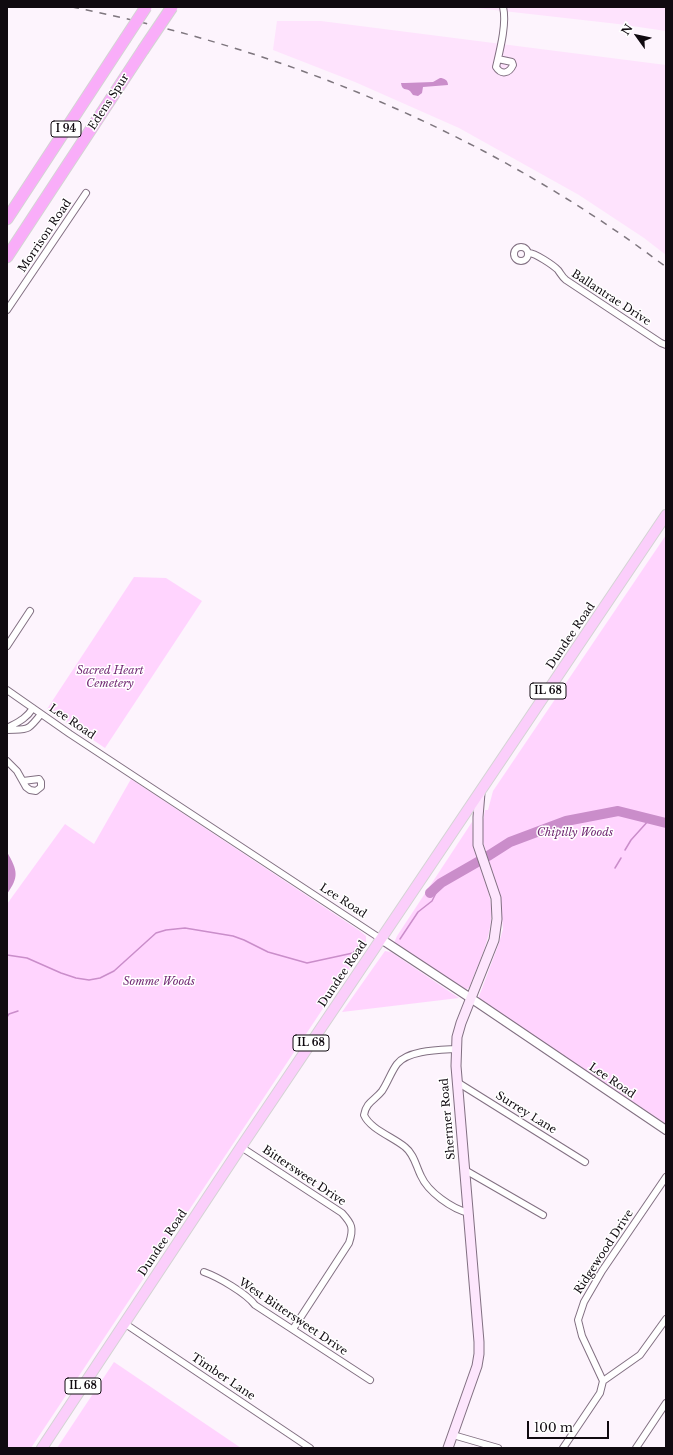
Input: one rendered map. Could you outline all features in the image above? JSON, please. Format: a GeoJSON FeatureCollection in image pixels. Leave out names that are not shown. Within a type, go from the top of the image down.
{"type":"FeatureCollection","features":[{"type":"Feature","properties":{"kind":"highway","name":"Edens Spur"},"geometry":{"type":"LineString","coordinates":[[7,219],[146,7]]}},
{"type":"Feature","properties":{"kind":"highway","name":"Edens Spur"},"geometry":{"type":"LineString","coordinates":[[7,257],[172,7]]}},
{"type":"Feature","properties":{"kind":"main road","name":"Dundee Road"},"geometry":{"type":"LineString","coordinates":[[42,1448],[241,1147],[666,515]]}},
{"type":"Feature","properties":{"kind":"main road","name":"Shermer Road"},"geometry":{"type":"LineString","coordinates":[[448,1448],[477,1366],[479,1354],[469,1212],[456,1066],[456,1049],[457,1037],[461,1023],[494,940],[497,919],[496,898],[478,845],[480,793]]}},
{"type":"Feature","properties":{"kind":"street"},"geometry":{"type":"LineString","coordinates":[[498,58],[505,14],[503,7]]}},
{"type":"Feature","properties":{"kind":"street","name":"Morrison Road"},"geometry":{"type":"LineString","coordinates":[[7,310],[86,193]]}},
{"type":"Feature","properties":{"kind":"street","name":"Ballantrae Drive"},"geometry":{"type":"LineString","coordinates":[[529,253],[535,254],[551,265],[558,271],[563,279],[666,345]]}},
{"type":"Feature","properties":{"kind":"street"},"geometry":{"type":"LineString","coordinates":[[7,646],[30,611]]}},
{"type":"Feature","properties":{"kind":"street","name":"Lee Road"},"geometry":{"type":"LineString","coordinates":[[7,690],[666,1130]]}},
{"type":"Feature","properties":{"kind":"street"},"geometry":{"type":"LineString","coordinates":[[7,729],[23,720],[30,714],[33,708]]}},
{"type":"Feature","properties":{"kind":"street"},"geometry":{"type":"LineString","coordinates":[[7,729],[20,730],[28,728],[41,714]]}},
{"type":"Feature","properties":{"kind":"street"},"geometry":{"type":"LineString","coordinates":[[7,761],[23,781]]}},
{"type":"Feature","properties":{"kind":"street"},"geometry":{"type":"LineString","coordinates":[[456,1049],[426,1052],[400,1060],[382,1090],[368,1105],[364,1115],[369,1123],[404,1146],[409,1151],[422,1178],[432,1191],[455,1208],[469,1212]]}},
{"type":"Feature","properties":{"kind":"street","name":"Surrey Lane"},"geometry":{"type":"LineString","coordinates":[[458,1082],[585,1162]]}},
{"type":"Feature","properties":{"kind":"street","name":"Bittersweet Drive"},"geometry":{"type":"LineString","coordinates":[[241,1147],[342,1213],[351,1223],[352,1233],[349,1243],[293,1329]]}},
{"type":"Feature","properties":{"kind":"street"},"geometry":{"type":"LineString","coordinates":[[465,1170],[544,1215]]}},
{"type":"Feature","properties":{"kind":"street","name":"Ridgewood Drive"},"geometry":{"type":"LineString","coordinates":[[602,1381],[582,1336],[578,1320],[584,1302],[602,1272],[666,1177]]}},
{"type":"Feature","properties":{"kind":"street","name":"West Bittersweet Drive"},"geometry":{"type":"LineString","coordinates":[[204,1272],[214,1275],[244,1295],[255,1305],[370,1380]]}},
{"type":"Feature","properties":{"kind":"street"},"geometry":{"type":"LineString","coordinates":[[563,1448],[600,1393],[602,1381],[640,1356],[666,1319]]}},
{"type":"Feature","properties":{"kind":"street","name":"Timber Lane"},"geometry":{"type":"LineString","coordinates":[[124,1323],[310,1448]]}},
{"type":"Feature","properties":{"kind":"street"},"geometry":{"type":"LineString","coordinates":[[636,1448],[666,1403]]}},
{"type":"Feature","properties":{"kind":"street"},"geometry":{"type":"LineString","coordinates":[[453,1435],[498,1448]]}},
{"type":"Feature","properties":{"kind":"shaded area"},"geometry":{"type":"Polygon","coordinates":[[[468,7],[666,7],[666,31],[618,24],[468,7]]]}},
{"type":"Feature","properties":{"kind":"shaded area"},"geometry":{"type":"Polygon","coordinates":[[[277,21],[321,21],[666,65],[666,255],[644,238],[579,195],[459,128],[355,82],[273,50],[277,21]]]}},
{"type":"Feature","properties":{"kind":"shaded area"},"geometry":{"type":"Polygon","coordinates":[[[440,78],[446,80],[448,85],[423,87],[422,93],[418,96],[413,95],[410,91],[403,88],[401,83],[433,82],[440,78]]]}},
{"type":"Feature","properties":{"kind":"shaded area"},"geometry":{"type":"Polygon","coordinates":[[[7,852],[16,874],[14,883],[7,894],[7,852]]]}},
{"type":"Feature","properties":{"kind":"green space","name":"Chipilly Woods"},"geometry":{"type":"Polygon","coordinates":[[[666,535],[666,1124],[478,999],[503,929],[500,896],[483,842],[482,826],[485,810],[488,810],[493,791],[666,535]]]}},
{"type":"Feature","properties":{"kind":"green space","name":"Sacred Heart Cemetery"},"geometry":{"type":"Polygon","coordinates":[[[134,577],[166,578],[202,601],[105,748],[47,709],[134,577]]]}},
{"type":"Feature","properties":{"kind":"green space","name":"Somme Woods"},"geometry":{"type":"Polygon","coordinates":[[[131,779],[360,931],[366,936],[366,945],[31,1448],[7,1448],[7,904],[65,824],[94,844],[131,779]]]}},
{"type":"Feature","properties":{"kind":"green space"},"geometry":{"type":"Polygon","coordinates":[[[472,822],[475,848],[488,892],[491,905],[491,916],[488,937],[481,958],[469,988],[464,990],[394,943],[397,936],[472,822]]]}},
{"type":"Feature","properties":{"kind":"green space"},"geometry":{"type":"Polygon","coordinates":[[[385,951],[391,952],[459,998],[342,1012],[385,951]]]}},
{"type":"Feature","properties":{"kind":"green space"},"geometry":{"type":"Polygon","coordinates":[[[114,1362],[241,1448],[57,1448],[114,1362]]]}},
{"type":"Feature","properties":{"kind":"waterway"},"geometry":{"type":"LineString","coordinates":[[430,893],[441,883],[510,842],[566,821],[618,811],[666,823]]}},
{"type":"Feature","properties":{"kind":"waterway"},"geometry":{"type":"LineString","coordinates":[[625,850],[631,840],[649,820]]}},
{"type":"Feature","properties":{"kind":"waterway"},"geometry":{"type":"LineString","coordinates":[[615,868],[621,858]]}},
{"type":"Feature","properties":{"kind":"waterway"},"geometry":{"type":"LineString","coordinates":[[400,939],[418,912],[432,901],[441,883]]}},
{"type":"Feature","properties":{"kind":"waterway"},"geometry":{"type":"LineString","coordinates":[[7,955],[27,958],[61,973],[76,978],[89,980],[100,978],[114,971],[156,933],[166,930],[185,928],[233,936],[268,952],[307,963],[353,953],[361,943]]}},
{"type":"Feature","properties":{"kind":"waterway"},"geometry":{"type":"LineString","coordinates":[[7,1017],[9,1014],[18,1011]]}},
{"type":"Feature","properties":{"kind":"railway"},"geometry":{"type":"LineString","coordinates":[[72,7],[152,25],[230,47],[308,73],[384,103],[458,138],[530,177],[599,220],[666,267]]}}]}
